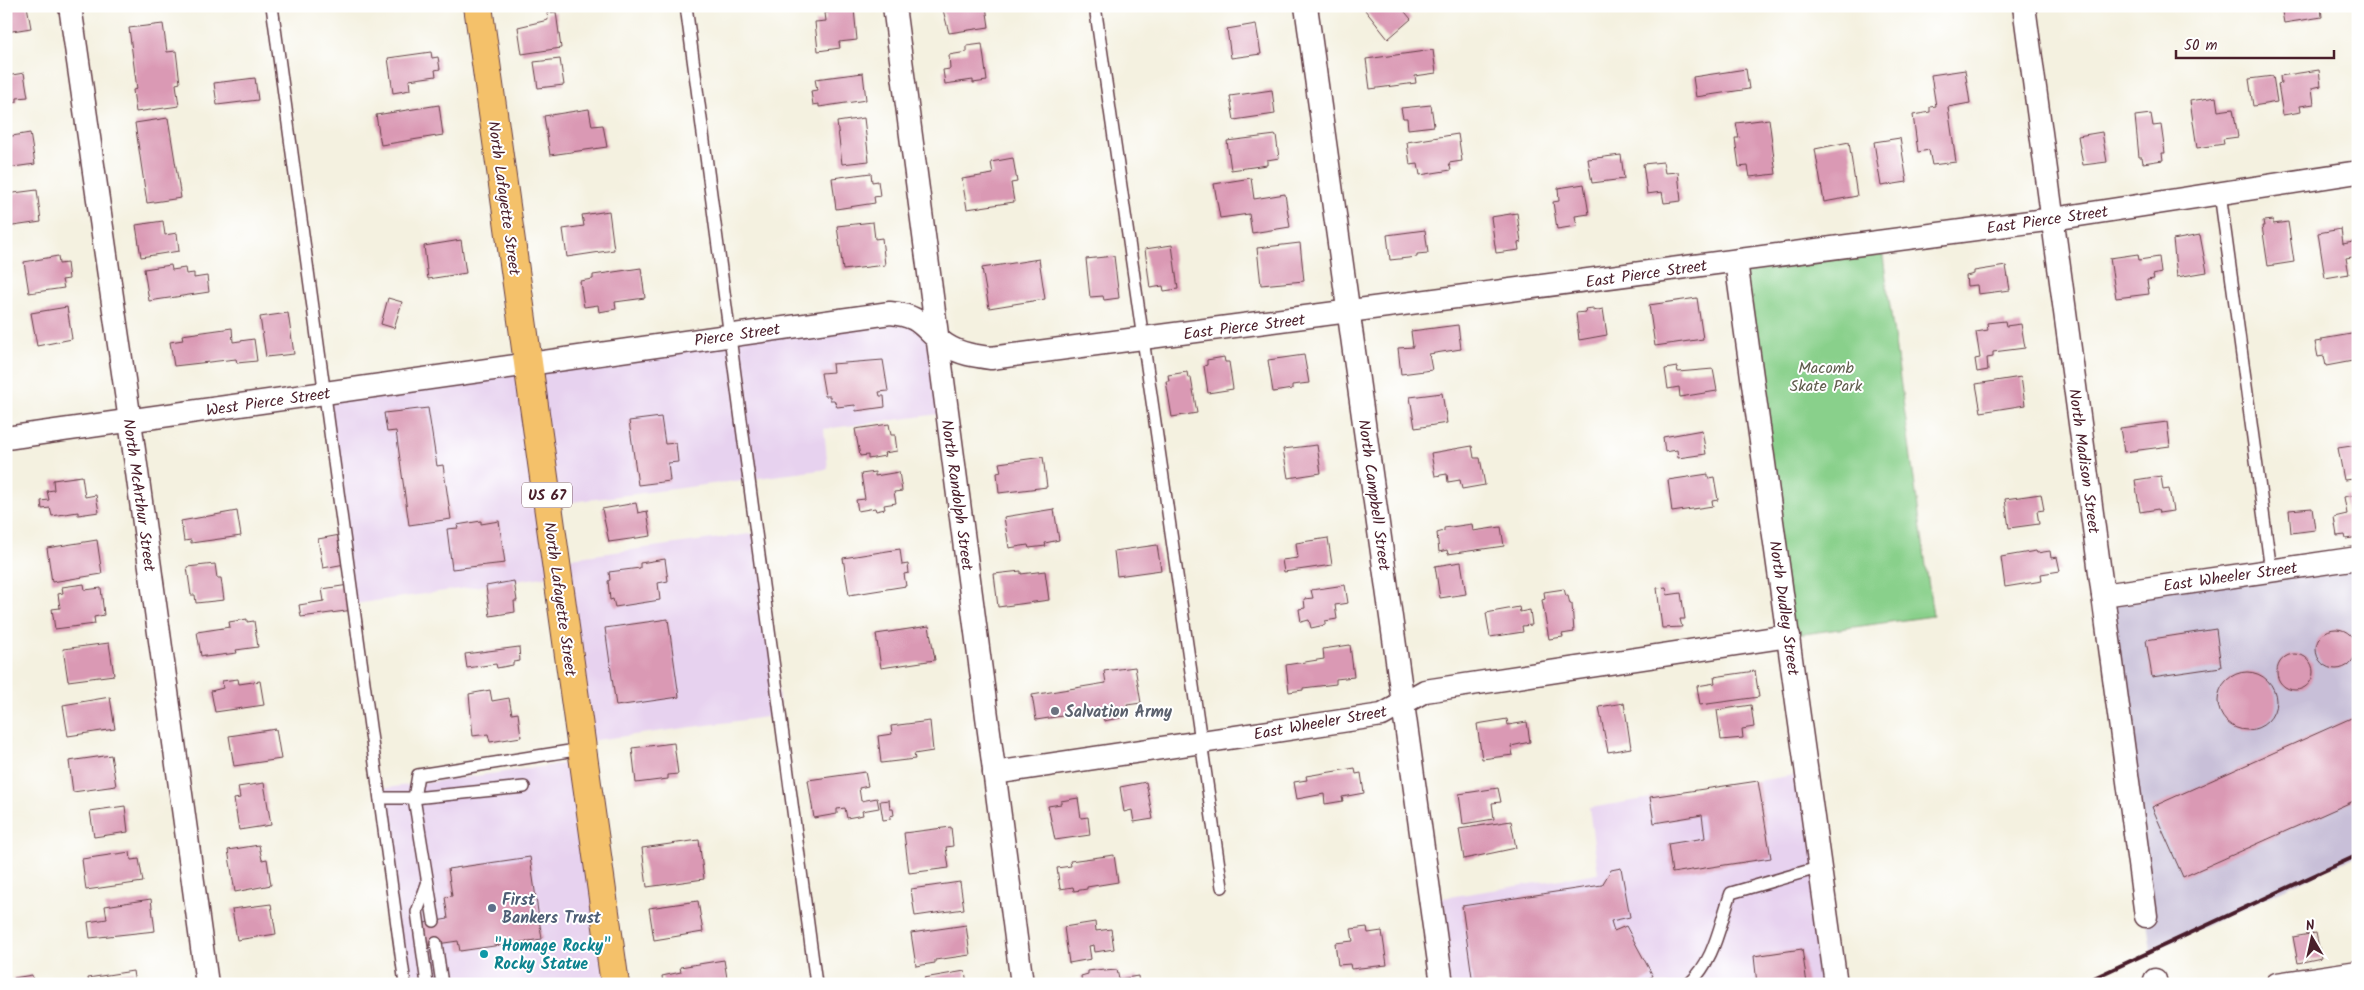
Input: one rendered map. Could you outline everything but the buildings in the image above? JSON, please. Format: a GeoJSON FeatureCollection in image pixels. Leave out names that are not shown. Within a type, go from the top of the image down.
{"type":"FeatureCollection","features":[{"type":"Feature","properties":{"kind":"highway","name":"North Lafayette Street"},"geometry":{"type":"LineString","coordinates":[[478,6],[614,984]]}},
{"type":"Feature","properties":{"kind":"street","name":"North McArthur Street"},"geometry":{"type":"LineString","coordinates":[[70,6],[130,421],[207,984]]}},
{"type":"Feature","properties":{"kind":"street","name":"North Randolph Street"},"geometry":{"type":"LineString","coordinates":[[894,6],[1022,984]]}},
{"type":"Feature","properties":{"kind":"street","name":"North Campbell Street"},"geometry":{"type":"LineString","coordinates":[[1306,6],[1442,984]]}},
{"type":"Feature","properties":{"kind":"street","name":"North Madison Street"},"geometry":{"type":"LineString","coordinates":[[2024,6],[2146,916]]}},
{"type":"Feature","properties":{"kind":"street","name":"East Pierce Street"},"geometry":{"type":"LineString","coordinates":[[937,339],[968,355],[991,358],[2053,219],[2358,172]]}},
{"type":"Feature","properties":{"kind":"street","name":"North Dudley Street"},"geometry":{"type":"LineString","coordinates":[[1736,261],[1836,984]]}},
{"type":"Feature","properties":{"kind":"street","name":"Pierce Street"},"geometry":{"type":"LineString","coordinates":[[529,364],[890,313],[912,317],[930,330],[937,339]]}},
{"type":"Feature","properties":{"kind":"street","name":"West Pierce Street"},"geometry":{"type":"LineString","coordinates":[[6,438],[529,364]]}},
{"type":"Feature","properties":{"kind":"street","name":"East Wheeler Street"},"geometry":{"type":"LineString","coordinates":[[2103,595],[2358,558]]}},
{"type":"Feature","properties":{"kind":"street","name":"East Wheeler Street"},"geometry":{"type":"LineString","coordinates":[[994,774],[1382,715],[1425,691],[1789,636]]}},
{"type":"Feature","properties":{"kind":"street"},"geometry":{"type":"LineString","coordinates":[[2277,984],[2358,972]]}},
{"type":"Feature","properties":{"kind":"lane"},"geometry":{"type":"LineString","coordinates":[[272,6],[405,984]]}},
{"type":"Feature","properties":{"kind":"lane"},"geometry":{"type":"LineString","coordinates":[[686,6],[732,335],[816,984]]}},
{"type":"Feature","properties":{"kind":"lane"},"geometry":{"type":"LineString","coordinates":[[1095,6],[1222,887]]}},
{"type":"Feature","properties":{"kind":"lane"},"geometry":{"type":"LineString","coordinates":[[2220,194],[2271,570]]}},
{"type":"Feature","properties":{"kind":"lane"},"geometry":{"type":"LineString","coordinates":[[434,921],[414,798],[418,775],[582,749]]}},
{"type":"Feature","properties":{"kind":"lane"},"geometry":{"type":"LineString","coordinates":[[380,798],[414,798],[524,787]]}},
{"type":"Feature","properties":{"kind":"lane"},"geometry":{"type":"LineString","coordinates":[[1689,984],[1703,971],[1715,944],[1731,894],[1820,867]]}},
{"type":"Feature","properties":{"kind":"lane"},"geometry":{"type":"LineString","coordinates":[[427,882],[417,912],[427,984]]}},
{"type":"Feature","properties":{"kind":"lane"},"geometry":{"type":"LineString","coordinates":[[436,944],[442,984]]}},
{"type":"Feature","properties":{"kind":"shaded area"},"geometry":{"type":"Polygon","coordinates":[[[890,313],[922,323],[947,413],[824,429],[828,469],[549,505],[556,560],[757,533],[781,715],[581,742],[558,575],[354,604],[325,393],[890,313]]]}},
{"type":"Feature","properties":{"kind":"shaded area"},"geometry":{"type":"Polygon","coordinates":[[[2358,558],[2358,855],[2151,951],[2103,595],[2358,558]]]}},
{"type":"Feature","properties":{"kind":"shaded area"},"geometry":{"type":"Polygon","coordinates":[[[584,761],[615,984],[405,984],[379,789],[584,761]]]}},
{"type":"Feature","properties":{"kind":"shaded area"},"geometry":{"type":"Polygon","coordinates":[[[1807,773],[1836,984],[1441,984],[1430,900],[1598,873],[1589,808],[1807,773]]]}},
{"type":"Feature","properties":{"kind":"green space","name":"Macomb Skate Park"},"geometry":{"type":"Polygon","coordinates":[[[1881,242],[1933,616],[1789,636],[1736,261],[1881,242]]]}},
{"type":"Feature","properties":{"kind":"railway"},"geometry":{"type":"LineString","coordinates":[[2081,984],[2358,855]]}},
{"type":"Feature","properties":{"kind":"place","name":"Salvation Army"},"geometry":{"type":"Point","coordinates":[1055,711]}},
{"type":"Feature","properties":{"kind":"place","name":"First Bankers Trust"},"geometry":{"type":"Point","coordinates":[492,908]}},
{"type":"Feature","properties":{"kind":"place","name":"\"Homage Rocky\" Rocky Statue"},"geometry":{"type":"Point","coordinates":[484,954]}}]}
